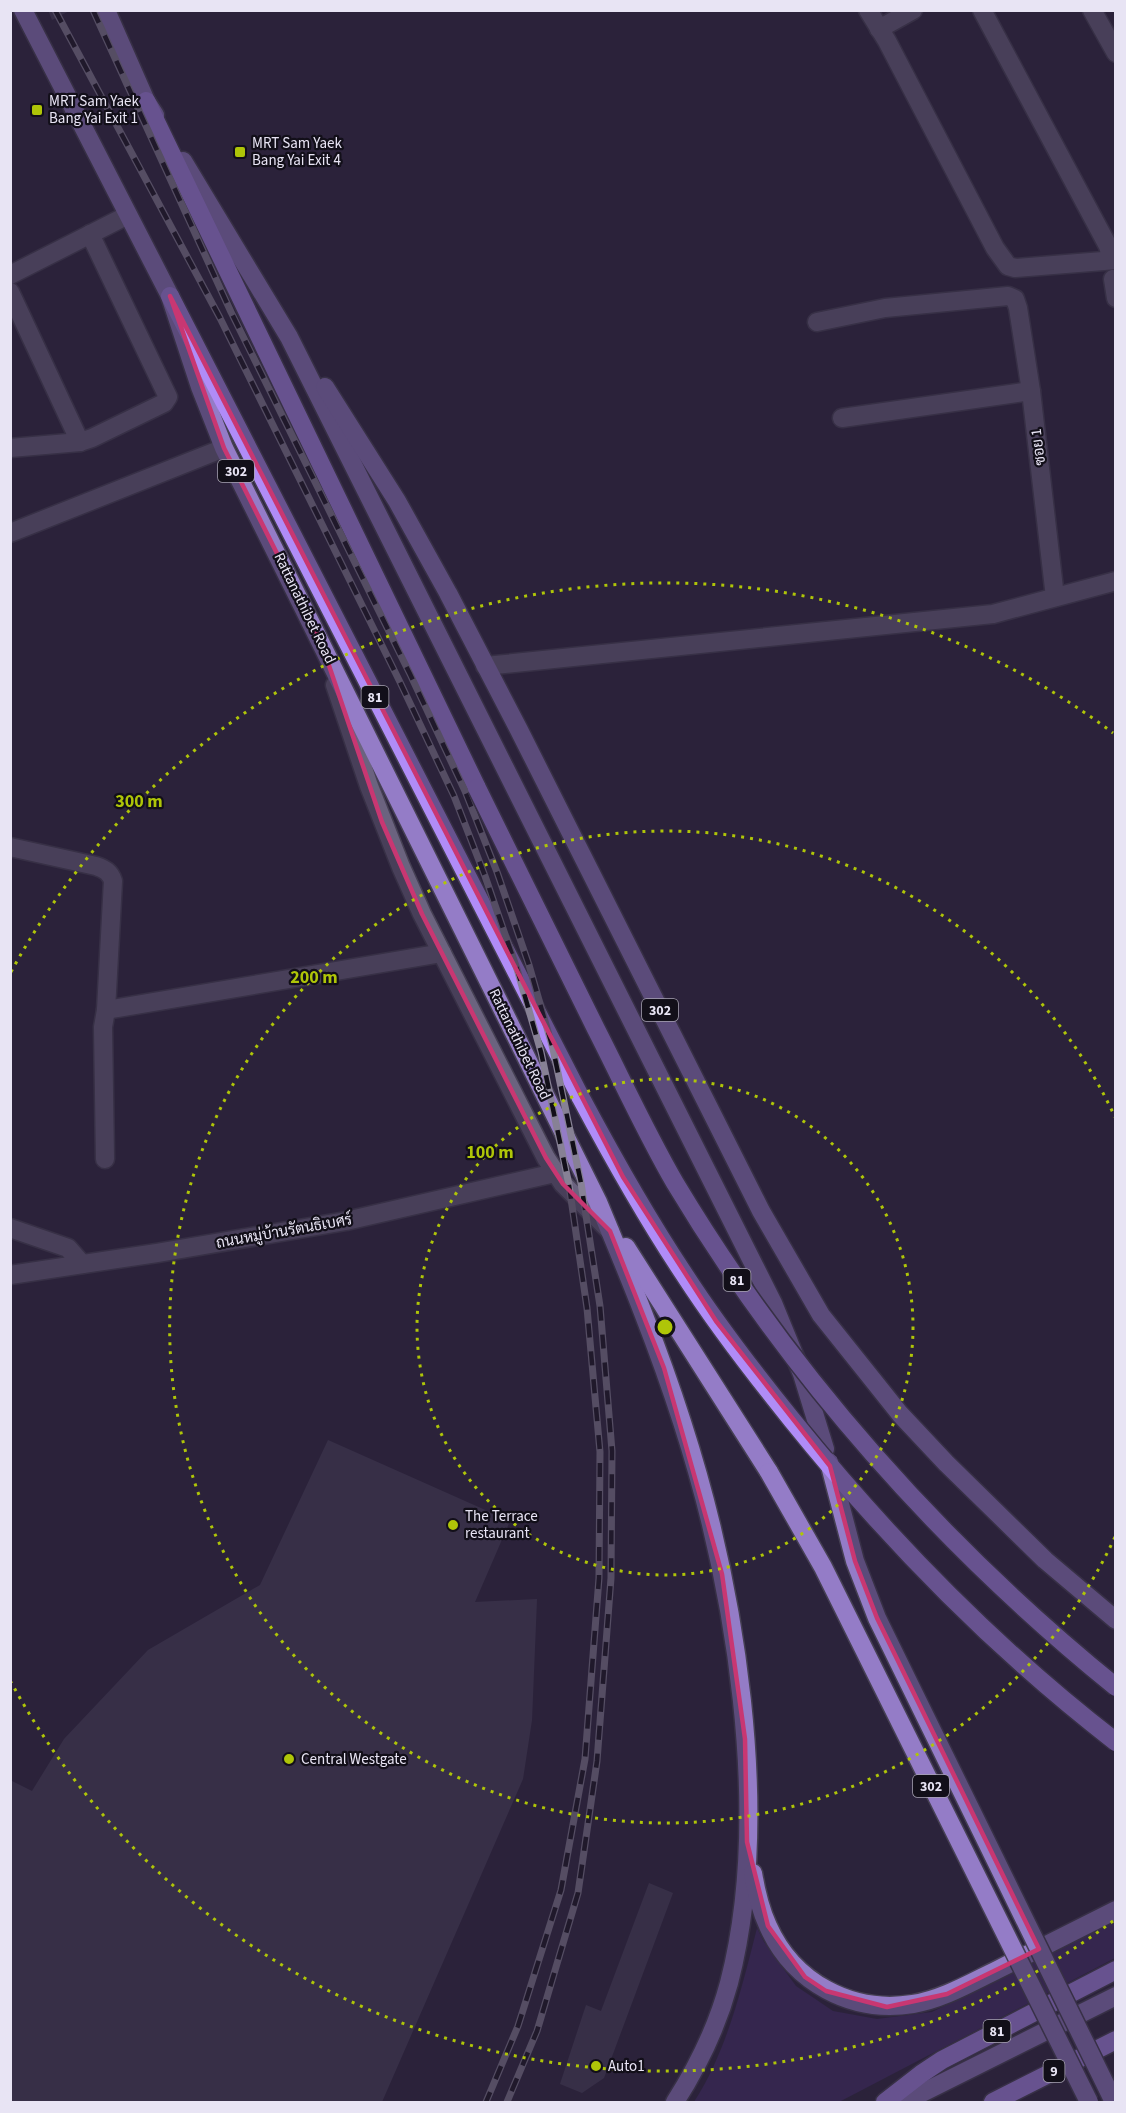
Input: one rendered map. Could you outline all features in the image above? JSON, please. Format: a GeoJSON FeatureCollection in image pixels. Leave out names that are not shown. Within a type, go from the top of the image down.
{"type":"FeatureCollection","features":[{"type":"Feature","properties":{"kind":"highway","name":"81"},"geometry":{"type":"LineString","coordinates":[[146,101],[477,788],[649,1136],[698,1220],[745,1291],[861,1440],[927,1513],[1011,1596],[1116,1687]]}},
{"type":"Feature","properties":{"kind":"highway","name":"81"},"geometry":{"type":"LineString","coordinates":[[170,296],[580,1098],[623,1177],[684,1276],[748,1365],[818,1453],[886,1530],[966,1612],[1046,1685],[1116,1742]]}},
{"type":"Feature","properties":{"kind":"highway","name":"81"},"geometry":{"type":"LineString","coordinates":[[885,2103],[942,2060],[1116,1970]]}},
{"type":"Feature","properties":{"kind":"highway","name":"9"},"geometry":{"type":"LineString","coordinates":[[993,2103],[1116,2040]]}},
{"type":"Feature","properties":{"kind":"highway"},"geometry":{"type":"LineString","coordinates":[[1089,2103],[1116,2089]]}},
{"type":"Feature","properties":{"kind":"main road","name":"Rattanathibet Road"},"geometry":{"type":"LineString","coordinates":[[23,10],[170,296],[200,387],[224,448],[598,1202]]}},
{"type":"Feature","properties":{"kind":"main road","name":"302"},"geometry":{"type":"LineString","coordinates":[[106,10],[146,101],[289,337],[324,384],[397,501],[448,593],[761,1211],[821,1315],[900,1414],[946,1463],[1045,1560],[1116,1620]]}},
{"type":"Feature","properties":{"kind":"main road"},"geometry":{"type":"LineString","coordinates":[[289,337],[773,1303],[802,1374],[855,1561],[877,1618],[1114,2103]]}},
{"type":"Feature","properties":{"kind":"main road","name":"302"},"geometry":{"type":"LineString","coordinates":[[598,1202],[770,1472],[823,1567],[1089,2103]]}},
{"type":"Feature","properties":{"kind":"main road"},"geometry":{"type":"LineString","coordinates":[[598,1202],[652,1335],[698,1475],[722,1574],[734,1645],[745,1739],[747,1842],[745,1892],[738,1938],[729,1984],[708,2040],[675,2103]]}},
{"type":"Feature","properties":{"kind":"main road"},"geometry":{"type":"LineString","coordinates":[[747,1842],[758,1897],[768,1926],[784,1953],[805,1977],[826,1991],[856,2002],[887,2007],[915,2004],[947,1994],[1116,1910]]}},
{"type":"Feature","properties":{"kind":"main road"},"geometry":{"type":"LineString","coordinates":[[903,2103],[1116,1996]]}},
{"type":"Feature","properties":{"kind":"street"},"geometry":{"type":"LineString","coordinates":[[868,10],[995,248],[1008,266],[1015,268],[1114,260],[982,10]]}},
{"type":"Feature","properties":{"kind":"street"},"geometry":{"type":"LineString","coordinates":[[879,29],[913,10]]}},
{"type":"Feature","properties":{"kind":"street"},"geometry":{"type":"LineString","coordinates":[[1092,10],[1116,53]]}},
{"type":"Feature","properties":{"kind":"street"},"geometry":{"type":"LineString","coordinates":[[10,275],[128,215]]}},
{"type":"Feature","properties":{"kind":"street"},"geometry":{"type":"LineString","coordinates":[[10,448],[80,442],[164,403],[168,397],[90,234]]}},
{"type":"Feature","properties":{"kind":"street"},"geometry":{"type":"LineString","coordinates":[[1113,279],[1116,298]]}},
{"type":"Feature","properties":{"kind":"street"},"geometry":{"type":"LineString","coordinates":[[10,292],[80,442]]}},
{"type":"Feature","properties":{"kind":"street","name":"ซอย 1"},"geometry":{"type":"LineString","coordinates":[[817,322],[885,308],[1008,296],[1016,299],[1031,391],[1055,597]]}},
{"type":"Feature","properties":{"kind":"street"},"geometry":{"type":"LineString","coordinates":[[842,418],[1031,391]]}},
{"type":"Feature","properties":{"kind":"street"},"geometry":{"type":"LineString","coordinates":[[10,533],[224,448]]}},
{"type":"Feature","properties":{"kind":"street"},"geometry":{"type":"LineString","coordinates":[[485,666],[993,614],[1116,581]]}},
{"type":"Feature","properties":{"kind":"street"},"geometry":{"type":"LineString","coordinates":[[320,639],[382,822],[418,905],[546,1158],[576,1199],[610,1231]]}},
{"type":"Feature","properties":{"kind":"street"},"geometry":{"type":"LineString","coordinates":[[10,848],[96,866],[111,874],[113,881],[106,1010],[103,1027],[105,1159]]}},
{"type":"Feature","properties":{"kind":"street"},"geometry":{"type":"LineString","coordinates":[[106,1010],[442,953]]}},
{"type":"Feature","properties":{"kind":"street","name":"ถนนหมู่บ้านรัตนธิเบศร์"},"geometry":{"type":"LineString","coordinates":[[10,1275],[345,1221],[555,1173]]}},
{"type":"Feature","properties":{"kind":"street"},"geometry":{"type":"LineString","coordinates":[[10,1228],[68,1248],[82,1264]]}},
{"type":"Feature","properties":{"kind":"highlighted area"},"geometry":{"type":"Polygon","coordinates":[[[170,296],[623,1177],[716,1321],[830,1466],[855,1561],[877,1618],[1039,1949],[947,1994],[887,2007],[826,1991],[805,1977],[768,1926],[747,1842],[745,1739],[722,1574],[664,1368],[610,1231],[563,1184],[546,1158],[422,914],[382,822],[320,639],[224,448],[170,296]]]}},
{"type":"Feature","properties":{"kind":"shaded area"},"geometry":{"type":"Polygon","coordinates":[[[1115,1922],[1115,1958],[839,2102],[694,2102],[716,2062],[732,2018],[757,1928],[764,1942],[796,1986],[833,2011],[877,2019],[932,2012],[1115,1922]]]}},
{"type":"Feature","properties":{"kind":"building"},"geometry":{"type":"Polygon","coordinates":[[[48,10],[71,10],[52,20],[48,10]]]}},
{"type":"Feature","properties":{"kind":"building","name":"Central Westgate"},"geometry":{"type":"Polygon","coordinates":[[[328,1440],[510,1521],[475,1602],[537,1599],[532,1720],[523,1779],[382,2102],[10,2102],[10,1780],[32,1791],[64,1739],[148,1650],[260,1585],[328,1440]]]}},
{"type":"Feature","properties":{"kind":"building"},"geometry":{"type":"Polygon","coordinates":[[[649,1883],[673,1893],[604,2078],[582,2093],[560,2084],[586,2005],[601,2011],[649,1883]]]}},
{"type":"Feature","properties":{"kind":"railway"},"geometry":{"type":"LineString","coordinates":[[55,10],[220,318],[454,796],[517,969],[541,1052],[569,1185],[587,1308],[600,1452],[599,1578],[585,1759],[561,1890],[518,2026],[486,2102]]}},
{"type":"Feature","properties":{"kind":"railway"},"geometry":{"type":"LineString","coordinates":[[93,10],[231,312],[410,674],[465,791],[497,872],[529,965],[553,1049],[581,1183],[600,1306],[612,1451],[611,1578],[597,1761],[578,1893],[537,2031],[507,2102]]}},
{"type":"Feature","properties":{"kind":"place","name":"MRT Sam Yaek Bang Yai Exit 1"},"geometry":{"type":"Point","coordinates":[37,110]}},
{"type":"Feature","properties":{"kind":"place","name":"MRT Sam Yaek Bang Yai Exit 4"},"geometry":{"type":"Point","coordinates":[240,152]}},
{"type":"Feature","properties":{"kind":"place","name":"The Terrace restaurant"},"geometry":{"type":"Point","coordinates":[453,1525]}},
{"type":"Feature","properties":{"kind":"place","name":"Central Westgate"},"geometry":{"type":"Point","coordinates":[289,1759]}},
{"type":"Feature","properties":{"kind":"place","name":"Auto1"},"geometry":{"type":"Point","coordinates":[596,2066]}}]}
